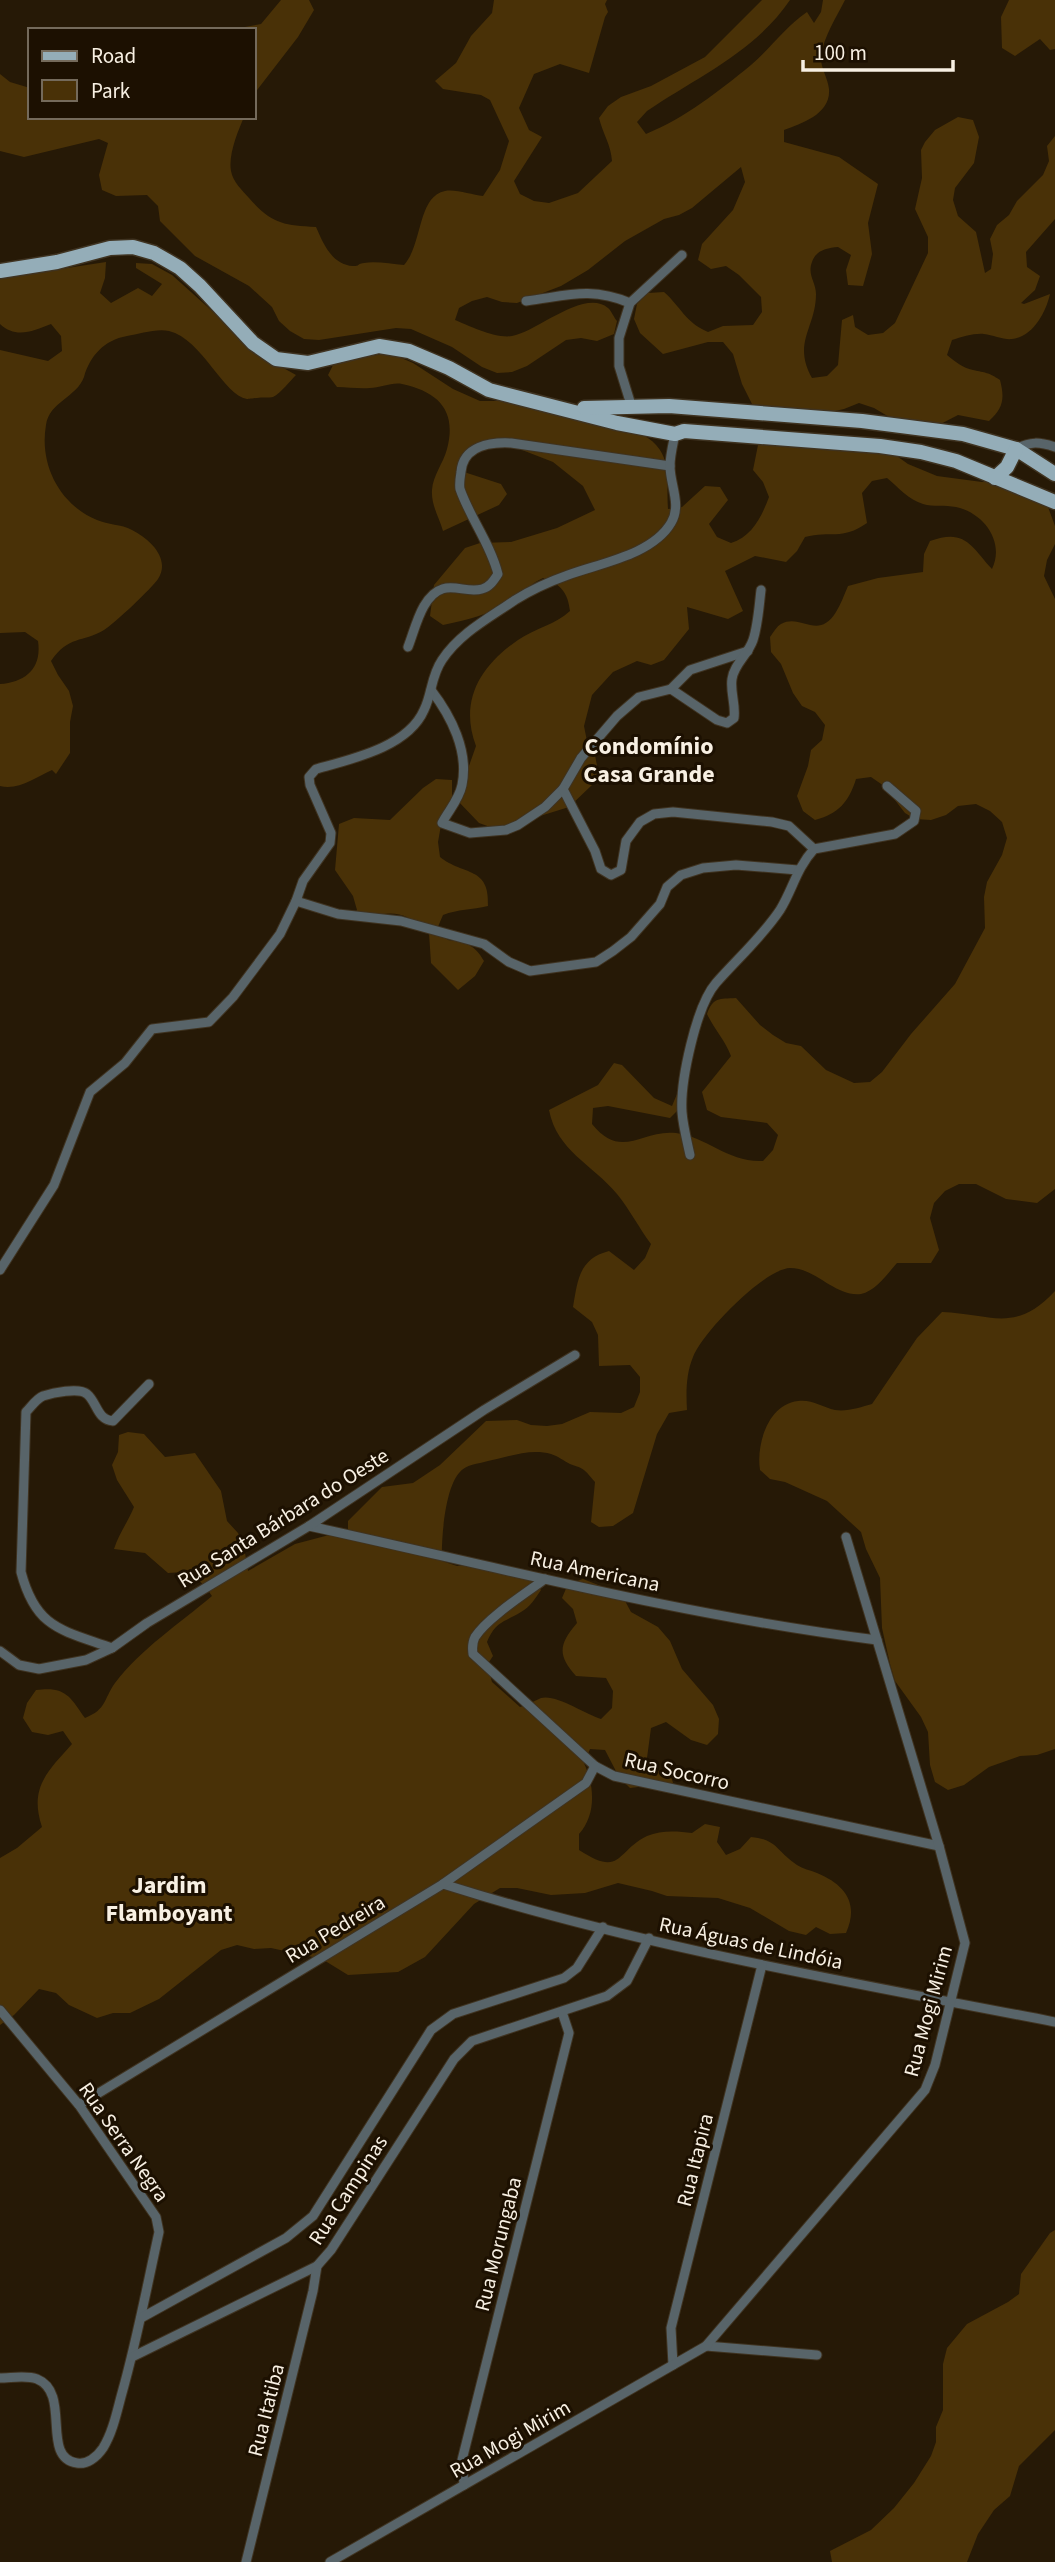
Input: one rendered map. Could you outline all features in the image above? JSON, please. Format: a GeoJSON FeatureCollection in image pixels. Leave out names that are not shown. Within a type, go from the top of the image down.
{"type":"FeatureCollection","features":[{"type":"Feature","properties":{"kind":"main road"},"geometry":{"type":"LineString","coordinates":[[0,271],[57,262],[110,248],[133,247],[154,253],[180,268],[253,343],[276,359],[308,363],[379,346],[409,351],[449,368],[489,390],[617,423],[675,433],[880,446],[921,452],[956,461],[1055,502]]}},
{"type":"Feature","properties":{"kind":"main road"},"geometry":{"type":"LineString","coordinates":[[566,408],[669,406],[862,421],[963,433],[1016,449],[1055,474]]}},
{"type":"Feature","properties":{"kind":"main road"},"geometry":{"type":"LineString","coordinates":[[669,406],[660,415],[659,423],[675,433]]}},
{"type":"Feature","properties":{"kind":"main road"},"geometry":{"type":"LineString","coordinates":[[675,433],[688,425],[689,416],[684,407]]}},
{"type":"Feature","properties":{"kind":"main road"},"geometry":{"type":"LineString","coordinates":[[995,478],[1007,467],[1016,449]]}},
{"type":"Feature","properties":{"kind":"street"},"geometry":{"type":"LineString","coordinates":[[632,408],[619,366],[619,338],[630,303],[682,256]]}},
{"type":"Feature","properties":{"kind":"street"},"geometry":{"type":"LineString","coordinates":[[526,301],[577,292],[610,295],[630,303]]}},
{"type":"Feature","properties":{"kind":"street"},"geometry":{"type":"LineString","coordinates":[[0,1269],[54,1185],[90,1092],[125,1063],[152,1029],[209,1022],[262,961],[280,934],[303,881],[325,853],[331,833],[309,777],[316,769],[391,745],[419,722],[431,682],[441,661],[463,635],[511,603],[566,575],[625,557],[654,541],[672,523],[677,504],[670,466],[675,433]]}},
{"type":"Feature","properties":{"kind":"street"},"geometry":{"type":"LineString","coordinates":[[408,647],[425,604],[437,592],[451,586],[481,590],[492,583],[498,574],[493,556],[459,486],[461,466],[473,450],[491,442],[511,443],[670,466]]}},
{"type":"Feature","properties":{"kind":"street"},"geometry":{"type":"LineString","coordinates":[[1016,449],[1027,442],[1055,447]]}},
{"type":"Feature","properties":{"kind":"street"},"geometry":{"type":"LineString","coordinates":[[671,689],[717,720],[727,723],[734,718],[731,681],[735,668],[754,638],[761,590]]}},
{"type":"Feature","properties":{"kind":"street"},"geometry":{"type":"LineString","coordinates":[[430,690],[446,709],[463,755],[463,785],[442,823],[470,833],[506,830],[519,825],[545,807],[563,789],[581,758],[617,716],[639,697],[671,689],[690,670],[748,651]]}},
{"type":"Feature","properties":{"kind":"street"},"geometry":{"type":"LineString","coordinates":[[690,1155],[682,1112],[684,1084],[703,1005],[713,985],[780,909],[798,870],[814,849],[895,834],[914,821],[916,811],[887,786]]}},
{"type":"Feature","properties":{"kind":"street"},"geometry":{"type":"LineString","coordinates":[[563,789],[595,851],[601,869],[611,875],[621,870],[626,841],[633,831],[640,822],[654,814],[673,812],[772,822],[789,826],[814,849]]}},
{"type":"Feature","properties":{"kind":"street"},"geometry":{"type":"LineString","coordinates":[[296,901],[338,914],[401,920],[484,944],[509,962],[530,971],[596,962],[631,937],[660,904],[667,887],[681,875],[703,868],[736,865],[798,870]]}},
{"type":"Feature","properties":{"kind":"street","name":"Rua Santa Bárbara do Oeste"},"geometry":{"type":"LineString","coordinates":[[0,1651],[19,1665],[39,1669],[86,1660],[112,1648],[147,1623],[309,1525],[484,1410],[575,1356]]}},
{"type":"Feature","properties":{"kind":"street"},"geometry":{"type":"LineString","coordinates":[[112,1648],[54,1628],[27,1594],[21,1572],[26,1412],[41,1397],[80,1390],[88,1394],[107,1421],[113,1421],[149,1384]]}},
{"type":"Feature","properties":{"kind":"street","name":"Rua Americana"},"geometry":{"type":"LineString","coordinates":[[309,1525],[766,1624],[877,1640]]}},
{"type":"Feature","properties":{"kind":"street","name":"Rua Mogi Mirim"},"geometry":{"type":"LineString","coordinates":[[330,2562],[706,2346],[925,2090],[935,2065],[965,1942],[846,1536]]}},
{"type":"Feature","properties":{"kind":"street","name":"Rua Socorro"},"geometry":{"type":"LineString","coordinates":[[545,1578],[476,1636],[472,1654],[595,1766],[614,1776],[939,1846]]}},
{"type":"Feature","properties":{"kind":"street","name":"Rua Pedreira"},"geometry":{"type":"LineString","coordinates":[[79,2105],[443,1884],[586,1783],[595,1766]]}},
{"type":"Feature","properties":{"kind":"street","name":"Rua Águas de Lindóia"},"geometry":{"type":"LineString","coordinates":[[443,1884],[603,1927],[762,1965],[1055,2022]]}},
{"type":"Feature","properties":{"kind":"street","name":"Rua Campinas"},"geometry":{"type":"LineString","coordinates":[[141,2318],[286,2238],[313,2216],[431,2030],[453,2014],[564,1978],[577,1968],[603,1927]]}},
{"type":"Feature","properties":{"kind":"street","name":"Rua Campinas"},"geometry":{"type":"LineString","coordinates":[[132,2357],[317,2266],[331,2250],[454,2059],[472,2041],[607,1996],[627,1981],[649,1938]]}},
{"type":"Feature","properties":{"kind":"street","name":"Rua Itapira"},"geometry":{"type":"LineString","coordinates":[[673,2364],[671,2328],[762,1965]]}},
{"type":"Feature","properties":{"kind":"street","name":"Rua Serra Negra"},"geometry":{"type":"LineString","coordinates":[[0,2010],[79,2105],[156,2217],[159,2231],[132,2357]]}},
{"type":"Feature","properties":{"kind":"street","name":"Rua Morungaba"},"geometry":{"type":"LineString","coordinates":[[464,2485],[461,2460],[569,2033],[562,2012]]}},
{"type":"Feature","properties":{"kind":"street","name":"Rua Itatiba"},"geometry":{"type":"LineString","coordinates":[[246,2562],[317,2266]]}},
{"type":"Feature","properties":{"kind":"street"},"geometry":{"type":"LineString","coordinates":[[706,2346],[817,2355]]}},
{"type":"Feature","properties":{"kind":"street"},"geometry":{"type":"LineString","coordinates":[[0,2378],[34,2378],[44,2383],[51,2391],[55,2403],[58,2448],[64,2457],[73,2463],[83,2464],[95,2458],[103,2448],[112,2428],[132,2357]]}},
{"type":"Feature","properties":{"kind":"green space"},"geometry":{"type":"Polygon","coordinates":[[[281,0],[309,0],[314,10],[298,37],[256,91],[256,28],[239,28],[261,24],[281,0]]]}},
{"type":"Feature","properties":{"kind":"green space"},"geometry":{"type":"Polygon","coordinates":[[[494,0],[607,0],[605,4],[608,12],[589,73],[560,64],[534,74],[519,108],[529,130],[542,137],[514,181],[520,194],[534,201],[549,203],[578,193],[612,161],[599,118],[608,106],[621,97],[651,86],[705,57],[762,0],[790,0],[776,18],[743,49],[647,111],[637,122],[646,134],[688,112],[714,94],[751,65],[807,12],[814,23],[821,12],[823,0],[845,0],[828,34],[821,56],[829,89],[825,105],[814,116],[784,130],[784,142],[839,157],[878,184],[868,223],[872,254],[863,286],[848,285],[846,270],[851,255],[838,247],[819,252],[812,262],[815,306],[806,335],[804,354],[812,378],[827,376],[838,365],[842,320],[853,315],[855,327],[868,335],[883,333],[895,323],[928,253],[928,237],[915,209],[922,178],[921,150],[935,130],[958,117],[973,120],[979,137],[974,163],[955,188],[953,200],[958,216],[976,232],[985,273],[991,269],[993,254],[990,239],[997,225],[1043,175],[1049,161],[1047,146],[1055,136],[1055,219],[1026,252],[1027,267],[1040,276],[1035,290],[1021,303],[1050,294],[1042,316],[1032,329],[1019,337],[1009,339],[980,334],[952,340],[947,355],[966,368],[993,375],[1000,380],[1002,403],[994,416],[989,421],[958,415],[931,429],[901,424],[874,408],[859,403],[783,423],[768,421],[756,412],[742,384],[733,354],[723,342],[708,342],[663,354],[640,333],[634,319],[637,304],[648,293],[664,292],[688,319],[708,332],[723,326],[753,325],[762,312],[761,297],[739,275],[726,266],[711,269],[698,260],[702,244],[733,210],[745,182],[741,167],[692,208],[664,219],[625,241],[588,270],[561,286],[517,303],[487,297],[459,308],[455,320],[499,336],[522,333],[586,303],[598,303],[608,308],[617,321],[614,334],[597,341],[581,338],[566,340],[527,366],[512,372],[497,373],[482,367],[452,347],[411,329],[396,328],[319,340],[304,339],[290,331],[279,321],[272,307],[249,286],[195,256],[160,221],[158,206],[147,195],[116,196],[102,190],[99,175],[108,143],[99,139],[24,157],[0,151],[0,74],[10,82],[28,87],[28,119],[243,119],[236,136],[230,165],[238,186],[257,207],[279,222],[316,227],[329,252],[346,265],[373,262],[404,265],[410,256],[429,202],[436,195],[445,191],[459,191],[483,196],[500,170],[509,141],[490,100],[481,95],[443,89],[435,81],[456,63],[471,36],[492,13],[494,0]]]}},
{"type":"Feature","properties":{"kind":"green space"},"geometry":{"type":"Polygon","coordinates":[[[1009,0],[1055,0],[1055,49],[1050,50],[1040,39],[1015,56],[1002,48],[1001,17],[1009,0]]]}},
{"type":"Feature","properties":{"kind":"green space"},"geometry":{"type":"Polygon","coordinates":[[[106,262],[100,293],[111,303],[138,288],[152,296],[162,284],[136,268],[136,263],[152,264],[172,275],[262,356],[296,375],[273,397],[247,399],[238,396],[202,355],[181,336],[164,330],[154,331],[119,338],[105,345],[90,362],[76,390],[52,411],[46,425],[46,455],[49,469],[63,494],[84,513],[101,522],[128,528],[152,544],[160,557],[161,572],[158,579],[124,614],[104,630],[70,643],[51,661],[69,691],[73,706],[70,753],[56,774],[52,770],[20,785],[0,786],[0,684],[25,677],[35,666],[39,651],[38,641],[25,632],[0,633],[0,350],[48,361],[62,351],[61,336],[51,324],[18,332],[6,329],[0,324],[0,274],[28,274],[106,262]]]}},
{"type":"Feature","properties":{"kind":"green space"},"geometry":{"type":"Polygon","coordinates":[[[384,354],[413,363],[453,389],[480,401],[511,401],[635,431],[648,438],[662,453],[665,462],[668,509],[682,507],[705,486],[720,487],[728,500],[709,524],[717,537],[731,543],[750,531],[766,505],[769,497],[763,482],[753,470],[758,445],[774,439],[894,454],[908,464],[937,476],[982,482],[998,480],[1039,495],[1048,507],[1055,526],[1055,544],[1047,560],[1044,576],[1055,599],[1055,1189],[1037,1203],[1006,1199],[976,1184],[959,1184],[945,1191],[934,1203],[930,1218],[939,1250],[931,1263],[897,1263],[872,1289],[861,1294],[843,1291],[808,1272],[790,1268],[779,1271],[750,1290],[699,1346],[688,1376],[687,1410],[669,1413],[657,1434],[633,1513],[613,1526],[599,1527],[591,1522],[595,1482],[589,1474],[559,1457],[543,1452],[512,1455],[469,1466],[459,1473],[450,1490],[443,1528],[442,1561],[457,1566],[472,1565],[486,1571],[532,1577],[541,1590],[527,1608],[497,1626],[487,1642],[493,1656],[487,1665],[492,1682],[520,1707],[541,1698],[554,1699],[601,1719],[612,1708],[613,1691],[606,1678],[576,1676],[563,1656],[564,1643],[577,1623],[573,1609],[562,1598],[568,1584],[583,1579],[611,1590],[624,1599],[631,1612],[658,1627],[670,1641],[682,1669],[713,1705],[719,1719],[718,1734],[707,1745],[691,1740],[666,1722],[651,1728],[647,1758],[657,1770],[671,1777],[676,1791],[646,1786],[630,1788],[619,1777],[605,1750],[590,1749],[584,1763],[592,1791],[591,1810],[579,1834],[579,1850],[603,1862],[611,1862],[647,1836],[669,1831],[692,1833],[705,1824],[720,1827],[717,1842],[726,1855],[740,1849],[751,1837],[760,1838],[772,1843],[797,1865],[836,1883],[850,1904],[850,1923],[846,1933],[830,1934],[816,1927],[806,1935],[789,1931],[750,1908],[718,1898],[667,1896],[618,1883],[585,1893],[551,1895],[517,1888],[500,1888],[474,1904],[425,1957],[398,1972],[348,1975],[322,1959],[271,1948],[254,1949],[237,1945],[221,1950],[159,1999],[130,2013],[113,2013],[97,2018],[69,2005],[56,1993],[39,1989],[14,2015],[0,2025],[0,1858],[42,1827],[39,1791],[48,1772],[72,1744],[63,1731],[48,1735],[32,1732],[23,1718],[27,1703],[36,1690],[60,1691],[71,1698],[85,1718],[92,1715],[101,1707],[115,1683],[137,1659],[212,1596],[194,1577],[182,1573],[168,1573],[145,1553],[114,1549],[134,1507],[117,1480],[112,1465],[118,1452],[119,1435],[128,1432],[144,1434],[165,1457],[195,1453],[221,1491],[227,1521],[238,1533],[244,1547],[248,1571],[295,1544],[348,1530],[348,1521],[382,1487],[413,1483],[440,1465],[486,1421],[517,1420],[531,1425],[547,1426],[562,1424],[590,1412],[621,1413],[634,1407],[640,1392],[640,1377],[630,1365],[599,1366],[598,1335],[592,1322],[573,1307],[579,1279],[591,1259],[609,1251],[634,1270],[645,1258],[651,1244],[617,1194],[567,1147],[553,1124],[549,1110],[598,1085],[614,1063],[622,1065],[654,1098],[672,1106],[677,1094],[681,1107],[670,1118],[608,1106],[593,1108],[592,1124],[603,1135],[623,1142],[676,1133],[698,1139],[739,1158],[763,1161],[773,1150],[778,1135],[767,1123],[721,1117],[707,1110],[702,1092],[731,1056],[707,1014],[712,1004],[721,999],[736,998],[760,1025],[786,1043],[801,1046],[826,1070],[854,1083],[870,1082],[882,1072],[955,984],[985,928],[984,897],[987,882],[1002,855],[1007,838],[1002,822],[990,811],[976,804],[958,806],[946,815],[931,820],[915,819],[905,813],[884,786],[871,777],[856,779],[842,806],[815,820],[803,811],[797,796],[811,750],[822,740],[825,725],[815,712],[802,706],[793,693],[781,664],[771,652],[770,637],[777,628],[788,622],[823,625],[836,612],[848,586],[878,578],[923,572],[924,554],[930,541],[959,538],[972,547],[992,569],[995,559],[994,539],[975,515],[956,507],[918,502],[887,478],[872,481],[862,493],[867,523],[850,532],[805,537],[797,551],[786,562],[755,556],[725,571],[743,611],[728,619],[687,607],[689,629],[664,660],[651,665],[637,661],[613,672],[592,695],[584,726],[598,771],[592,785],[569,807],[508,826],[493,828],[479,823],[457,800],[476,746],[470,714],[476,686],[493,661],[505,650],[524,636],[564,616],[570,611],[569,605],[559,586],[543,578],[508,603],[490,612],[443,625],[430,616],[434,585],[465,548],[480,543],[511,542],[557,528],[595,510],[583,486],[553,462],[517,448],[484,448],[462,462],[464,472],[501,484],[507,494],[499,505],[443,531],[432,495],[434,479],[445,454],[449,436],[447,414],[442,405],[426,392],[402,384],[374,388],[337,387],[328,375],[335,361],[384,354]]]}},
{"type":"Feature","properties":{"kind":"green space"},"geometry":{"type":"Polygon","coordinates":[[[436,779],[452,780],[452,797],[441,825],[438,842],[440,857],[480,878],[487,893],[488,906],[443,915],[437,929],[448,940],[465,943],[473,948],[484,961],[475,976],[458,990],[431,963],[429,933],[410,918],[385,914],[353,921],[350,919],[357,910],[353,896],[335,870],[339,824],[354,818],[390,820],[436,779]]]}},
{"type":"Feature","properties":{"kind":"green space"},"geometry":{"type":"Polygon","coordinates":[[[1055,1291],[1055,1749],[1037,1755],[1020,1756],[989,1767],[964,1785],[948,1790],[935,1782],[930,1765],[928,1732],[921,1717],[895,1681],[882,1628],[880,1578],[861,1532],[827,1501],[785,1482],[770,1479],[760,1470],[762,1438],[772,1418],[788,1404],[808,1401],[840,1410],[872,1404],[917,1338],[942,1312],[989,1318],[1015,1317],[1028,1313],[1055,1291]]]}},
{"type":"Feature","properties":{"kind":"green space"},"geometry":{"type":"Polygon","coordinates":[[[1055,2230],[1055,2430],[1019,2466],[1010,2496],[994,2510],[978,2534],[967,2562],[832,2562],[830,2551],[871,2530],[894,2508],[914,2483],[931,2456],[936,2442],[936,2427],[943,2410],[943,2364],[947,2348],[967,2324],[1019,2294],[1021,2274],[1050,2233],[1055,2230]]]}},
{"type":"Feature","properties":{"kind":"district","name":"Condomínio Casa Grande"},"geometry":{"type":"Point","coordinates":[649,760]}},
{"type":"Feature","properties":{"kind":"district","name":"Jardim Flamboyant"},"geometry":{"type":"Point","coordinates":[169,1899]}}]}
